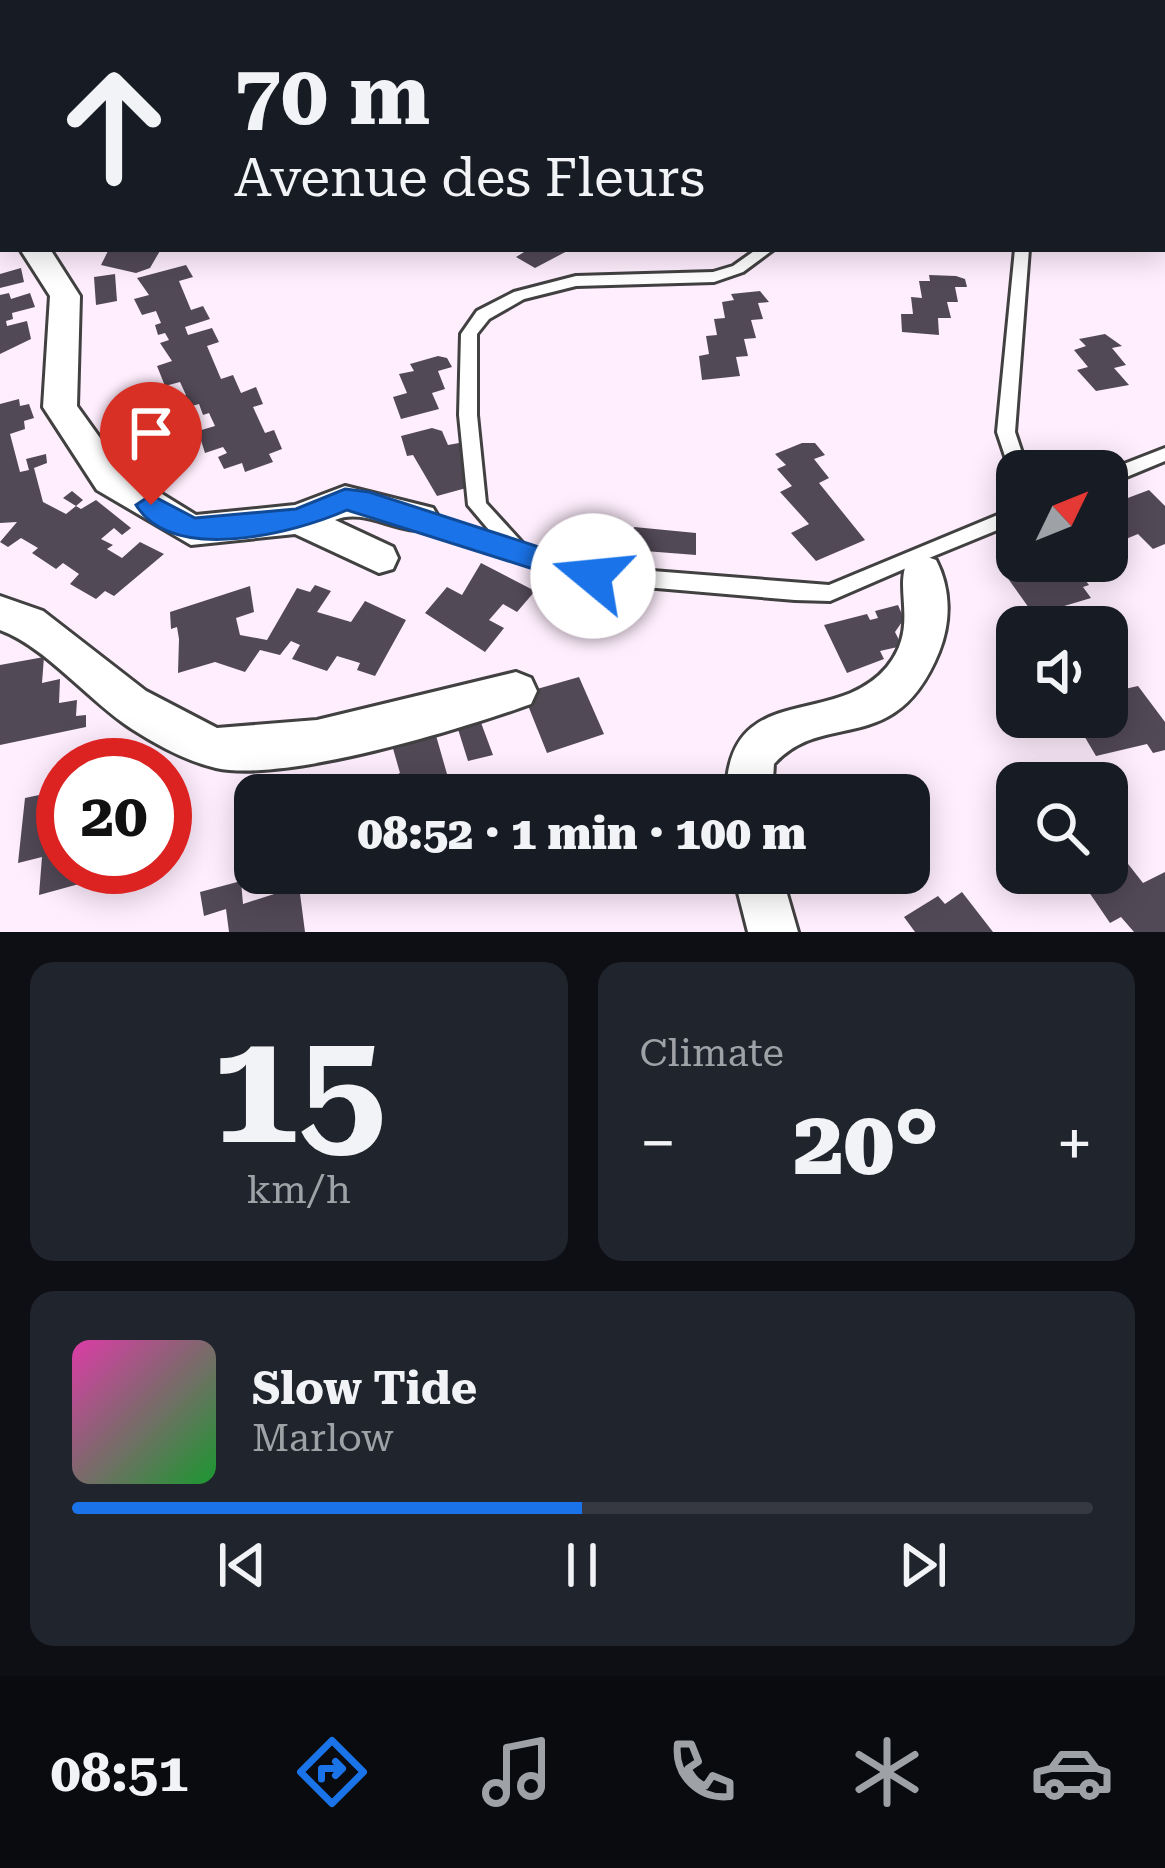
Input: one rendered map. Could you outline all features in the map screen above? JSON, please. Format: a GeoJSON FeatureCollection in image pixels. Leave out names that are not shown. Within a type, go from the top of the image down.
{"type":"FeatureCollection","features":[{"type":"Feature","properties":{"kind":"street"},"geometry":{"type":"LineString","coordinates":[[37,252],[64,296],[60,407],[110,480],[191,530],[299,519],[345,500],[420,518]]}},
{"type":"Feature","properties":{"kind":"street"},"geometry":{"type":"LineString","coordinates":[[299,519],[380,558]]}},
{"type":"Feature","properties":{"kind":"street"},"geometry":{"type":"LineString","coordinates":[[749,774],[764,743],[876,703],[916,658],[927,624],[921,562]]}},
{"type":"Feature","properties":{"kind":"street"},"geometry":{"type":"LineString","coordinates":[[0,613],[18,615],[85,673],[162,726],[223,750],[469,708],[516,691]]}},
{"type":"Feature","properties":{"kind":"street"},"geometry":{"type":"LineString","coordinates":[[763,894],[773,932]]}},
{"type":"Feature","properties":{"kind":"lane"},"geometry":{"type":"LineString","coordinates":[[521,553],[477,505],[468,416],[469,334],[483,315],[519,295],[576,281],[714,277],[739,269],[763,252]]}},
{"type":"Feature","properties":{"kind":"lane"},"geometry":{"type":"LineString","coordinates":[[1012,450],[1006,432],[1022,252]]}},
{"type":"Feature","properties":{"kind":"lane"},"geometry":{"type":"LineString","coordinates":[[1128,469],[1165,454]]}},
{"type":"Feature","properties":{"kind":"lane"},"geometry":{"type":"LineString","coordinates":[[420,518],[593,576],[830,593],[921,562],[996,524]]}},
{"type":"Feature","properties":{"kind":"building"},"geometry":{"type":"Polygon","coordinates":[[[108,252],[159,252],[150,268],[136,273],[101,265],[108,252]]]}},
{"type":"Feature","properties":{"kind":"building"},"geometry":{"type":"Polygon","coordinates":[[[524,252],[565,252],[535,268],[516,257],[524,252]]]}},
{"type":"Feature","properties":{"kind":"building"},"geometry":{"type":"Polygon","coordinates":[[[186,265],[193,277],[179,281],[191,310],[203,306],[210,319],[185,327],[188,335],[212,328],[219,342],[207,346],[221,379],[233,375],[241,393],[256,387],[263,404],[253,407],[265,433],[274,430],[282,449],[269,454],[273,462],[245,472],[242,463],[224,469],[218,457],[227,453],[223,447],[205,453],[198,431],[215,426],[209,413],[203,415],[199,404],[181,409],[179,398],[186,395],[180,382],[165,386],[157,366],[172,361],[160,343],[169,340],[165,333],[158,335],[155,325],[161,323],[156,311],[142,315],[134,299],[149,295],[137,278],[186,265]]]}},
{"type":"Feature","properties":{"kind":"building"},"geometry":{"type":"Polygon","coordinates":[[[21,268],[24,282],[0,288],[0,274],[21,268]]]}},
{"type":"Feature","properties":{"kind":"building"},"geometry":{"type":"Polygon","coordinates":[[[115,274],[117,301],[96,305],[94,277],[115,274]]]}},
{"type":"Feature","properties":{"kind":"building"},"geometry":{"type":"Polygon","coordinates":[[[929,275],[956,276],[965,279],[967,287],[955,287],[958,302],[947,302],[951,318],[938,318],[939,335],[902,332],[901,314],[913,314],[911,297],[922,298],[919,281],[930,281],[929,275]]]}},
{"type":"Feature","properties":{"kind":"building"},"geometry":{"type":"Polygon","coordinates":[[[760,291],[769,302],[758,303],[763,319],[751,320],[756,338],[744,339],[748,356],[736,357],[740,376],[702,380],[699,356],[709,354],[706,336],[717,335],[714,319],[725,318],[722,302],[734,300],[731,294],[760,291]]]}},
{"type":"Feature","properties":{"kind":"building"},"geometry":{"type":"Polygon","coordinates":[[[9,293],[11,299],[30,293],[35,307],[12,313],[13,319],[6,321],[7,326],[27,321],[31,339],[0,354],[0,295],[9,293]]]}},
{"type":"Feature","properties":{"kind":"building"},"geometry":{"type":"Polygon","coordinates":[[[1105,334],[1122,346],[1112,348],[1126,365],[1114,368],[1129,385],[1096,391],[1077,370],[1088,367],[1074,350],[1086,346],[1079,339],[1105,334]]]}},
{"type":"Feature","properties":{"kind":"building"},"geometry":{"type":"Polygon","coordinates":[[[447,358],[452,367],[438,371],[445,389],[432,393],[439,409],[401,419],[393,397],[407,393],[399,374],[414,371],[410,364],[447,358]]]}},
{"type":"Feature","properties":{"kind":"building"},"geometry":{"type":"Polygon","coordinates":[[[19,399],[20,406],[29,404],[34,418],[24,421],[25,429],[10,434],[20,472],[29,470],[26,459],[46,454],[47,463],[34,468],[43,502],[66,514],[96,500],[131,528],[122,535],[114,528],[101,539],[113,545],[107,549],[122,558],[140,542],[164,554],[114,596],[105,591],[96,599],[70,584],[79,574],[63,563],[56,569],[32,553],[38,548],[21,538],[8,547],[0,542],[17,522],[0,523],[0,404],[19,399]]]}},
{"type":"Feature","properties":{"kind":"building"},"geometry":{"type":"Polygon","coordinates":[[[432,428],[442,431],[448,445],[459,443],[473,481],[470,487],[437,496],[413,455],[407,456],[401,436],[432,428]]]}},
{"type":"Feature","properties":{"kind":"building"},"geometry":{"type":"Polygon","coordinates":[[[815,443],[825,455],[814,459],[829,478],[819,483],[865,540],[816,561],[791,533],[809,524],[780,492],[792,486],[777,469],[786,465],[775,454],[815,443]]]}},
{"type":"Feature","properties":{"kind":"building"},"geometry":{"type":"Polygon","coordinates":[[[1149,490],[1165,506],[1165,544],[1153,549],[1138,534],[1128,538],[1128,498],[1149,490]]]}},
{"type":"Feature","properties":{"kind":"building"},"geometry":{"type":"Polygon","coordinates":[[[72,491],[83,500],[76,506],[63,498],[72,491]]]}},
{"type":"Feature","properties":{"kind":"building"},"geometry":{"type":"Polygon","coordinates":[[[634,527],[696,533],[696,555],[632,550],[634,527]]]}},
{"type":"Feature","properties":{"kind":"building"},"geometry":{"type":"Polygon","coordinates":[[[481,563],[535,591],[517,612],[503,604],[489,620],[504,628],[485,652],[425,613],[447,587],[462,595],[481,563]]]}},
{"type":"Feature","properties":{"kind":"building"},"geometry":{"type":"Polygon","coordinates":[[[1010,582],[1089,585],[1083,587],[1091,598],[1064,606],[1028,606],[1010,582]]]}},
{"type":"Feature","properties":{"kind":"building"},"geometry":{"type":"Polygon","coordinates":[[[315,585],[331,591],[317,612],[351,622],[365,601],[406,620],[375,676],[357,670],[360,663],[337,656],[327,671],[292,659],[300,645],[291,641],[280,655],[260,650],[245,672],[215,662],[178,673],[179,639],[177,627],[171,629],[170,612],[250,586],[254,612],[236,618],[240,635],[267,640],[297,588],[310,592],[315,585]]]}},
{"type":"Feature","properties":{"kind":"building"},"geometry":{"type":"Polygon","coordinates":[[[898,605],[904,619],[895,632],[902,646],[880,651],[884,659],[847,673],[824,625],[867,614],[870,620],[878,618],[875,611],[898,605]]]}},
{"type":"Feature","properties":{"kind":"building"},"geometry":{"type":"Polygon","coordinates":[[[44,657],[42,683],[60,679],[59,703],[77,700],[76,716],[86,715],[86,727],[0,745],[0,665],[44,657]]]}},
{"type":"Feature","properties":{"kind":"building"},"geometry":{"type":"Polygon","coordinates":[[[579,677],[604,734],[547,753],[523,693],[579,677]]]}},
{"type":"Feature","properties":{"kind":"building"},"geometry":{"type":"Polygon","coordinates":[[[1138,686],[1165,722],[1165,750],[1153,753],[1147,744],[1096,756],[1085,738],[1128,738],[1128,688],[1138,686]]]}},
{"type":"Feature","properties":{"kind":"building"},"geometry":{"type":"Polygon","coordinates":[[[480,720],[493,755],[468,761],[457,726],[480,720]]]}},
{"type":"Feature","properties":{"kind":"building"},"geometry":{"type":"Polygon","coordinates":[[[435,732],[447,774],[398,774],[392,745],[435,732]]]}},
{"type":"Feature","properties":{"kind":"building"},"geometry":{"type":"Polygon","coordinates":[[[36,796],[36,858],[18,863],[25,798],[36,796]]]}},
{"type":"Feature","properties":{"kind":"building"},"geometry":{"type":"Polygon","coordinates":[[[1128,864],[1143,883],[1165,872],[1165,932],[1134,932],[1121,917],[1110,923],[1090,894],[1128,894],[1128,864]]]}},
{"type":"Feature","properties":{"kind":"building"},"geometry":{"type":"Polygon","coordinates":[[[234,883],[234,894],[242,894],[243,904],[274,894],[300,894],[305,932],[229,932],[226,909],[204,916],[200,892],[234,883]]]}},
{"type":"Feature","properties":{"kind":"building"},"geometry":{"type":"Polygon","coordinates":[[[962,892],[993,932],[915,932],[904,917],[938,896],[945,904],[962,892]]]}},
{"type":"Feature","properties":{"kind":"route"},"geometry":{"type":"LineString","coordinates":[[151,505],[191,530],[299,519],[345,500],[369,502],[593,576]]}}]}
